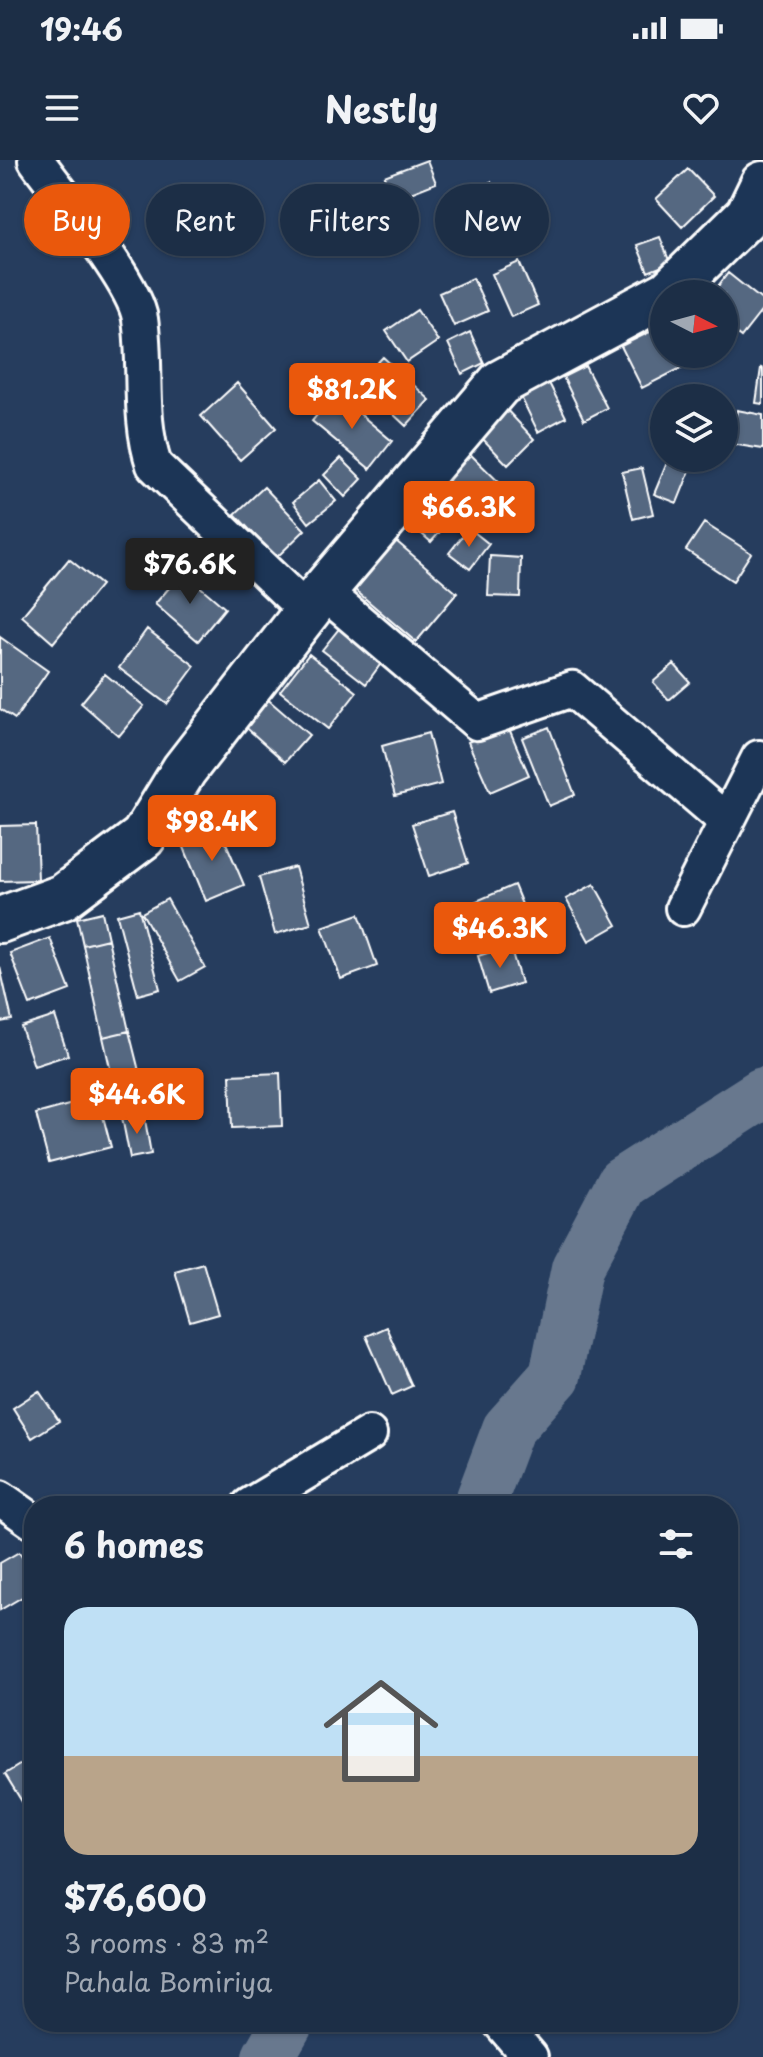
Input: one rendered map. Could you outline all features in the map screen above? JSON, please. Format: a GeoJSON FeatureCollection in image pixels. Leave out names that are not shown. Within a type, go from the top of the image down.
{"type":"FeatureCollection","features":[{"type":"Feature","properties":{"kind":"main road"},"geometry":{"type":"LineString","coordinates":[[681,280],[748,215],[763,184]]}},
{"type":"Feature","properties":{"kind":"main road"},"geometry":{"type":"LineString","coordinates":[[0,920],[63,897],[143,837],[184,770],[316,600],[500,383],[650,303]]}},
{"type":"Feature","properties":{"kind":"street"},"geometry":{"type":"LineString","coordinates":[[36,160],[124,282],[140,315],[145,437],[154,465],[291,596],[316,600],[477,722],[572,689],[725,820]]}},
{"type":"Feature","properties":{"kind":"street"},"geometry":{"type":"LineString","coordinates":[[683,908],[759,758]]}},
{"type":"Feature","properties":{"kind":"street"},"geometry":{"type":"LineString","coordinates":[[266,1496],[369,1434]]}},
{"type":"Feature","properties":{"kind":"street"},"geometry":{"type":"LineString","coordinates":[[0,1498],[24,1515]]}},
{"type":"Feature","properties":{"kind":"street"},"geometry":{"type":"LineString","coordinates":[[509,2032],[530,2057]]}},
{"type":"Feature","properties":{"kind":"building"},"geometry":{"type":"Polygon","coordinates":[[[427,160],[436,183],[419,190],[419,184],[387,184],[384,176],[427,160]]]}},
{"type":"Feature","properties":{"kind":"building"},"geometry":{"type":"Polygon","coordinates":[[[688,169],[714,196],[682,227],[656,199],[688,169]]]}},
{"type":"Feature","properties":{"kind":"building"},"geometry":{"type":"Polygon","coordinates":[[[660,237],[670,263],[648,272],[637,245],[660,237]]]}},
{"type":"Feature","properties":{"kind":"building"},"geometry":{"type":"Polygon","coordinates":[[[519,262],[538,305],[511,317],[492,274],[519,262]]]}},
{"type":"Feature","properties":{"kind":"building"},"geometry":{"type":"Polygon","coordinates":[[[728,273],[737,280],[723,280],[728,273]]]}},
{"type":"Feature","properties":{"kind":"building"},"geometry":{"type":"Polygon","coordinates":[[[473,278],[488,311],[454,326],[439,293],[473,278]]]}},
{"type":"Feature","properties":{"kind":"building"},"geometry":{"type":"Polygon","coordinates":[[[738,281],[763,301],[763,309],[741,337],[738,335],[738,281]]]}},
{"type":"Feature","properties":{"kind":"building"},"geometry":{"type":"Polygon","coordinates":[[[417,310],[438,341],[407,362],[386,331],[417,310]]]}},
{"type":"Feature","properties":{"kind":"building"},"geometry":{"type":"Polygon","coordinates":[[[470,332],[484,363],[462,374],[448,343],[470,332]]]}},
{"type":"Feature","properties":{"kind":"building"},"geometry":{"type":"Polygon","coordinates":[[[650,332],[650,368],[681,368],[642,388],[621,346],[650,332]]]}},
{"type":"Feature","properties":{"kind":"building"},"geometry":{"type":"Polygon","coordinates":[[[383,357],[430,400],[406,426],[359,382],[383,357]]]}},
{"type":"Feature","properties":{"kind":"building"},"geometry":{"type":"Polygon","coordinates":[[[585,366],[607,408],[584,420],[563,377],[585,366]]]}},
{"type":"Feature","properties":{"kind":"building"},"geometry":{"type":"Polygon","coordinates":[[[763,369],[763,404],[756,403],[763,369]]]}},
{"type":"Feature","properties":{"kind":"building"},"geometry":{"type":"Polygon","coordinates":[[[547,379],[566,417],[538,432],[519,393],[547,379]]]}},
{"type":"Feature","properties":{"kind":"building"},"geometry":{"type":"Polygon","coordinates":[[[237,383],[276,428],[240,460],[201,416],[237,383]]]}},
{"type":"Feature","properties":{"kind":"building"},"geometry":{"type":"Polygon","coordinates":[[[335,393],[392,441],[370,469],[312,421],[335,393]]]}},
{"type":"Feature","properties":{"kind":"building"},"geometry":{"type":"Polygon","coordinates":[[[504,407],[534,439],[508,465],[478,434],[504,407]]]}},
{"type":"Feature","properties":{"kind":"building"},"geometry":{"type":"Polygon","coordinates":[[[738,410],[763,415],[763,449],[738,445],[738,410]]]}},
{"type":"Feature","properties":{"kind":"building"},"geometry":{"type":"Polygon","coordinates":[[[465,449],[511,494],[488,518],[441,474],[465,449]]]}},
{"type":"Feature","properties":{"kind":"building"},"geometry":{"type":"Polygon","coordinates":[[[341,458],[362,479],[345,497],[324,475],[341,458]]]}},
{"type":"Feature","properties":{"kind":"building"},"geometry":{"type":"Polygon","coordinates":[[[642,468],[653,514],[633,519],[622,472],[642,468]]]}},
{"type":"Feature","properties":{"kind":"building"},"geometry":{"type":"Polygon","coordinates":[[[663,472],[689,472],[677,503],[654,494],[663,472]]]}},
{"type":"Feature","properties":{"kind":"building"},"geometry":{"type":"Polygon","coordinates":[[[319,480],[336,501],[309,523],[293,502],[319,480]]]}},
{"type":"Feature","properties":{"kind":"building"},"geometry":{"type":"Polygon","coordinates":[[[264,487],[305,530],[276,558],[235,514],[264,487]]]}},
{"type":"Feature","properties":{"kind":"building"},"geometry":{"type":"Polygon","coordinates":[[[434,488],[459,510],[431,542],[406,520],[434,488]]]}},
{"type":"Feature","properties":{"kind":"building"},"geometry":{"type":"Polygon","coordinates":[[[704,523],[751,553],[733,581],[686,550],[704,523]]]}},
{"type":"Feature","properties":{"kind":"building"},"geometry":{"type":"Polygon","coordinates":[[[469,528],[489,544],[470,569],[449,553],[469,528]]]}},
{"type":"Feature","properties":{"kind":"building"},"geometry":{"type":"Polygon","coordinates":[[[396,541],[457,593],[416,642],[355,590],[396,541]]]}},
{"type":"Feature","properties":{"kind":"building"},"geometry":{"type":"Polygon","coordinates":[[[490,556],[521,558],[520,597],[488,596],[490,556]]]}},
{"type":"Feature","properties":{"kind":"building"},"geometry":{"type":"Polygon","coordinates":[[[69,559],[101,585],[53,643],[22,616],[69,559]]]}},
{"type":"Feature","properties":{"kind":"building"},"geometry":{"type":"Polygon","coordinates":[[[183,572],[225,608],[198,641],[155,604],[183,572]]]}},
{"type":"Feature","properties":{"kind":"building"},"geometry":{"type":"Polygon","coordinates":[[[342,625],[385,658],[366,684],[322,650],[342,625]]]}},
{"type":"Feature","properties":{"kind":"building"},"geometry":{"type":"Polygon","coordinates":[[[147,629],[195,666],[167,704],[119,668],[147,629]]]}},
{"type":"Feature","properties":{"kind":"building"},"geometry":{"type":"Polygon","coordinates":[[[0,637],[48,671],[15,719],[0,709],[0,637]]]}},
{"type":"Feature","properties":{"kind":"building"},"geometry":{"type":"Polygon","coordinates":[[[309,654],[357,692],[328,729],[280,691],[309,654]]]}},
{"type":"Feature","properties":{"kind":"building"},"geometry":{"type":"Polygon","coordinates":[[[674,664],[690,682],[669,700],[653,682],[674,664]]]}},
{"type":"Feature","properties":{"kind":"building"},"geometry":{"type":"Polygon","coordinates":[[[105,674],[144,706],[119,736],[81,703],[105,674]]]}},
{"type":"Feature","properties":{"kind":"building"},"geometry":{"type":"Polygon","coordinates":[[[264,696],[309,735],[285,762],[241,723],[264,696]]]}},
{"type":"Feature","properties":{"kind":"building"},"geometry":{"type":"Polygon","coordinates":[[[507,724],[529,775],[490,792],[468,742],[507,724]]]}},
{"type":"Feature","properties":{"kind":"building"},"geometry":{"type":"Polygon","coordinates":[[[549,727],[575,795],[549,806],[522,738],[549,727]]]}},
{"type":"Feature","properties":{"kind":"building"},"geometry":{"type":"Polygon","coordinates":[[[428,733],[441,784],[395,796],[382,746],[428,733]]]}},
{"type":"Feature","properties":{"kind":"building"},"geometry":{"type":"Polygon","coordinates":[[[452,812],[468,863],[429,876],[412,824],[452,812]]]}},
{"type":"Feature","properties":{"kind":"building"},"geometry":{"type":"Polygon","coordinates":[[[218,824],[244,885],[206,901],[181,840],[218,824]]]}},
{"type":"Feature","properties":{"kind":"building"},"geometry":{"type":"Polygon","coordinates":[[[36,825],[38,880],[0,881],[0,826],[36,825]]]}},
{"type":"Feature","properties":{"kind":"building"},"geometry":{"type":"Polygon","coordinates":[[[295,867],[311,924],[275,934],[259,877],[295,867]]]}},
{"type":"Feature","properties":{"kind":"building"},"geometry":{"type":"Polygon","coordinates":[[[594,884],[617,925],[589,941],[566,899],[594,884]]]}},
{"type":"Feature","properties":{"kind":"building"},"geometry":{"type":"Polygon","coordinates":[[[514,885],[530,924],[470,950],[453,911],[514,885]]]}},
{"type":"Feature","properties":{"kind":"building"},"geometry":{"type":"Polygon","coordinates":[[[167,899],[205,967],[180,981],[142,913],[167,899]]]}},
{"type":"Feature","properties":{"kind":"building"},"geometry":{"type":"Polygon","coordinates":[[[139,909],[160,989],[138,995],[117,915],[139,909]]]}},
{"type":"Feature","properties":{"kind":"building"},"geometry":{"type":"Polygon","coordinates":[[[102,912],[108,939],[83,945],[77,918],[102,912]]]}},
{"type":"Feature","properties":{"kind":"building"},"geometry":{"type":"Polygon","coordinates":[[[359,914],[377,966],[341,979],[322,927],[359,914]]]}},
{"type":"Feature","properties":{"kind":"building"},"geometry":{"type":"Polygon","coordinates":[[[50,938],[70,990],[30,1005],[10,953],[50,938]]]}},
{"type":"Feature","properties":{"kind":"building"},"geometry":{"type":"Polygon","coordinates":[[[108,939],[129,1031],[103,1037],[83,945],[108,939]]]}},
{"type":"Feature","properties":{"kind":"building"},"geometry":{"type":"Polygon","coordinates":[[[510,946],[521,983],[489,993],[478,956],[510,946]]]}},
{"type":"Feature","properties":{"kind":"building"},"geometry":{"type":"Polygon","coordinates":[[[0,967],[12,1020],[0,1022],[0,967]]]}},
{"type":"Feature","properties":{"kind":"building"},"geometry":{"type":"Polygon","coordinates":[[[55,1016],[68,1055],[34,1066],[21,1027],[55,1016]]]}},
{"type":"Feature","properties":{"kind":"building"},"geometry":{"type":"Polygon","coordinates":[[[129,1031],[140,1075],[113,1081],[103,1037],[129,1031]]]}},
{"type":"Feature","properties":{"kind":"building"},"geometry":{"type":"Polygon","coordinates":[[[280,1073],[282,1126],[232,1128],[230,1075],[280,1073]]]}},
{"type":"Feature","properties":{"kind":"building"},"geometry":{"type":"Polygon","coordinates":[[[98,1097],[111,1147],[49,1163],[36,1114],[98,1097]]]}},
{"type":"Feature","properties":{"kind":"building"},"geometry":{"type":"Polygon","coordinates":[[[144,1114],[151,1154],[130,1158],[122,1117],[144,1114]]]}},
{"type":"Feature","properties":{"kind":"building"},"geometry":{"type":"Polygon","coordinates":[[[203,1263],[218,1314],[190,1322],[175,1271],[203,1263]]]}},
{"type":"Feature","properties":{"kind":"building"},"geometry":{"type":"Polygon","coordinates":[[[386,1327],[412,1386],[392,1395],[366,1336],[386,1327]]]}},
{"type":"Feature","properties":{"kind":"building"},"geometry":{"type":"Polygon","coordinates":[[[39,1391],[59,1421],[32,1438],[13,1408],[39,1391]]]}},
{"type":"Feature","properties":{"kind":"building"},"geometry":{"type":"Polygon","coordinates":[[[19,1552],[24,1560],[24,1596],[0,1610],[0,1563],[19,1552]]]}},
{"type":"Feature","properties":{"kind":"building"},"geometry":{"type":"Polygon","coordinates":[[[24,1762],[24,1805],[5,1774],[24,1762]]]}},
{"type":"Feature","properties":{"kind":"waterway"},"geometry":{"type":"LineString","coordinates":[[483,1496],[508,1429],[555,1376],[577,1268],[622,1183],[763,1093]]}},
{"type":"Feature","properties":{"kind":"waterway"},"geometry":{"type":"LineString","coordinates":[[268,2057],[282,2032]]}}]}
